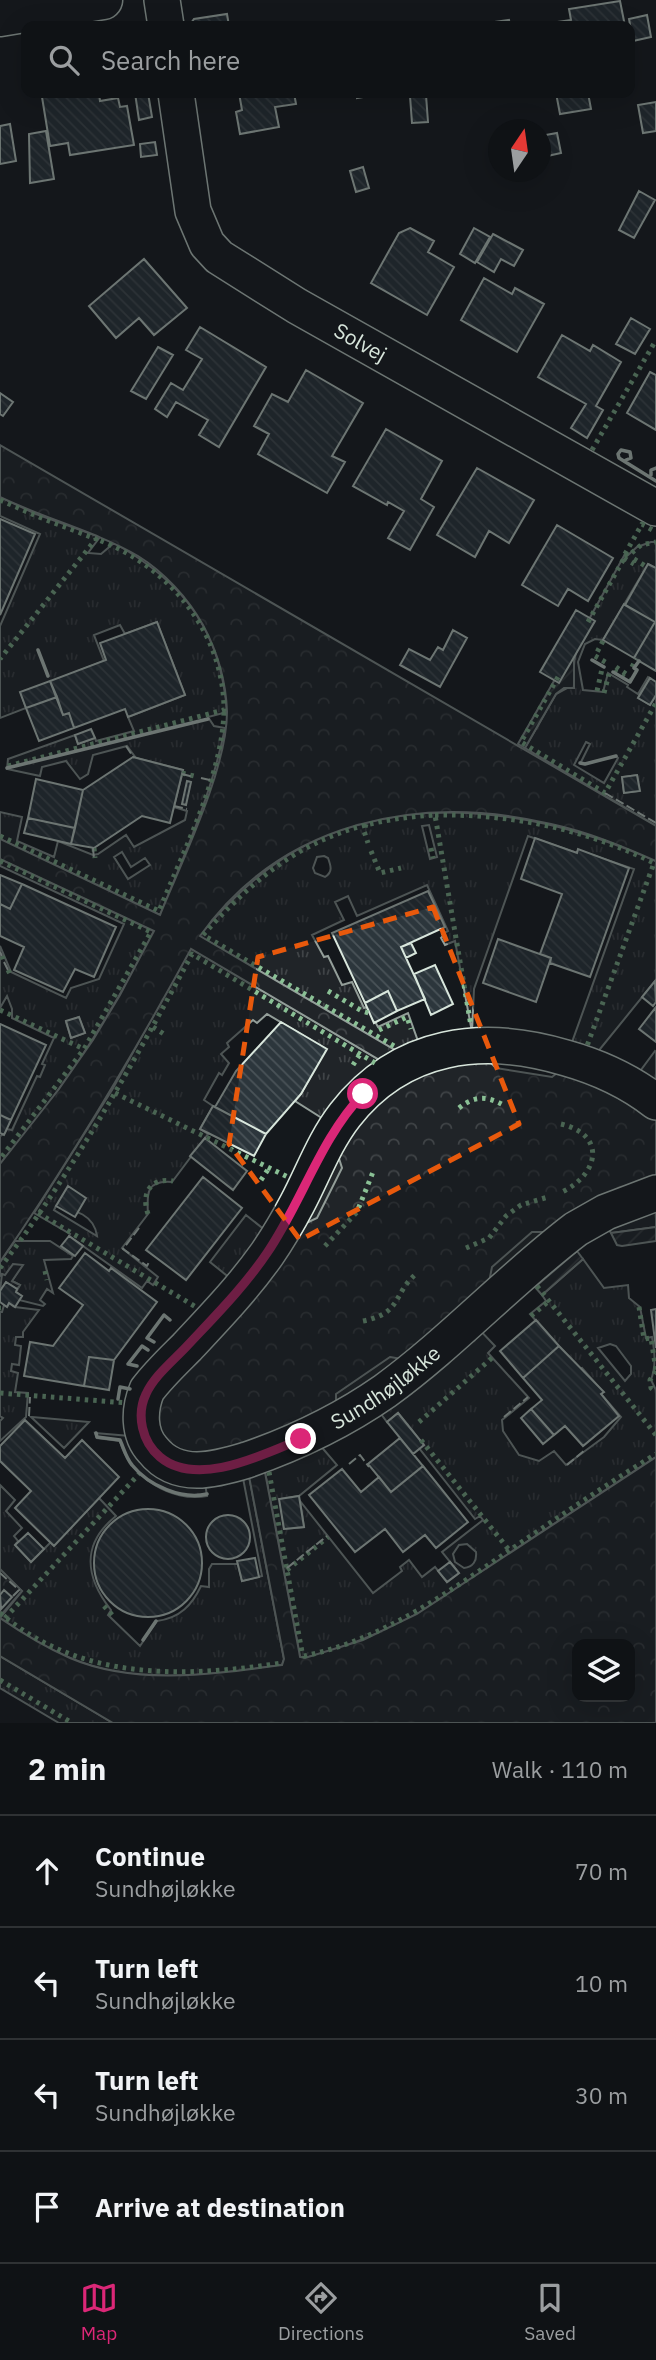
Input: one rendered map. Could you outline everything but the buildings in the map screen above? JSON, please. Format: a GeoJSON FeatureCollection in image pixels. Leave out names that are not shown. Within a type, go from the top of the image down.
{"type":"FeatureCollection","features":[{"type":"Feature","properties":{"kind":"street"},"geometry":{"type":"LineString","coordinates":[[0,17],[103,0]]}},
{"type":"Feature","properties":{"kind":"street"},"geometry":{"type":"LineString","coordinates":[[162,0],[165,21]]}},
{"type":"Feature","properties":{"kind":"street","name":"Solvej"},"geometry":{"type":"LineString","coordinates":[[177,98],[194,211],[207,244],[219,257],[298,306],[656,508]]}},
{"type":"Feature","properties":{"kind":"street","name":"Sundhøjløkke"},"geometry":{"type":"LineString","coordinates":[[656,1101],[591,1065],[538,1050],[506,1045],[462,1045],[439,1051],[416,1059],[382,1079],[352,1105],[336,1128],[297,1205],[256,1269],[148,1390],[141,1408],[142,1426],[148,1444],[167,1463],[177,1468],[199,1471],[234,1464],[301,1439],[346,1415],[392,1385],[576,1228],[606,1212],[656,1193]]}},
{"type":"Feature","properties":{"kind":"highlighted area"},"geometry":{"type":"Polygon","coordinates":[[[433,907],[519,1124],[300,1240],[229,1144],[258,957],[433,907]]]}},
{"type":"Feature","properties":{"kind":"green space"},"geometry":{"type":"Polygon","coordinates":[[[0,445],[656,826],[656,861],[565,827],[501,815],[452,812],[404,815],[357,825],[312,842],[271,866],[233,897],[200,936],[400,1053],[383,1062],[191,949],[100,1108],[0,1262],[0,1164],[59,1089],[93,1040],[154,931],[0,859],[0,839],[160,915],[212,787],[225,735],[227,712],[223,678],[213,646],[197,615],[183,596],[157,570],[122,547],[0,497],[0,445]]]}},
{"type":"Feature","properties":{"kind":"green space"},"geometry":{"type":"Polygon","coordinates":[[[0,497],[36,514],[100,537],[88,553],[101,554],[114,543],[139,558],[161,575],[195,612],[217,657],[227,712],[208,717],[214,726],[225,728],[220,752],[205,800],[160,915],[0,839],[0,812],[22,817],[17,841],[54,857],[58,841],[93,855],[126,835],[134,847],[185,820],[187,811],[174,807],[183,770],[136,758],[127,746],[93,755],[88,774],[80,779],[66,761],[42,767],[40,776],[7,769],[8,759],[75,735],[78,744],[134,731],[128,717],[185,695],[157,622],[125,634],[120,625],[94,635],[104,661],[21,693],[26,708],[0,718],[0,626],[40,534],[0,516],[0,497]],[[122,852],[114,857],[128,879],[150,865],[145,858],[131,867],[122,852]]]}},
{"type":"Feature","properties":{"kind":"green space"},"geometry":{"type":"Polygon","coordinates":[[[656,542],[656,568],[648,564],[603,640],[595,639],[585,644],[578,662],[583,690],[603,692],[608,673],[638,694],[648,677],[650,678],[638,698],[650,705],[656,695],[656,826],[525,748],[556,694],[569,687],[582,632],[625,554],[628,555],[637,547],[656,542]],[[586,742],[574,765],[604,783],[618,758],[616,756],[584,764],[581,762],[590,744],[586,742]],[[637,775],[622,777],[624,793],[639,791],[637,775]]]}},
{"type":"Feature","properties":{"kind":"green space"},"geometry":{"type":"Polygon","coordinates":[[[582,632],[574,660],[574,688],[564,688],[556,694],[525,748],[518,744],[582,632]]]}},
{"type":"Feature","properties":{"kind":"green space"},"geometry":{"type":"Polygon","coordinates":[[[456,813],[515,818],[600,839],[656,861],[656,980],[596,1054],[571,1045],[634,869],[578,850],[577,853],[528,836],[474,989],[472,1032],[455,941],[445,945],[441,938],[442,934],[448,931],[427,885],[357,916],[348,896],[335,902],[344,920],[312,935],[324,957],[328,956],[342,985],[352,982],[364,1008],[367,1007],[378,1027],[408,1013],[419,1044],[400,1053],[199,936],[248,885],[273,865],[327,835],[390,817],[456,813]],[[429,825],[422,826],[430,859],[437,857],[429,825]],[[317,857],[313,868],[315,873],[325,877],[331,869],[328,858],[317,857]]]}},
{"type":"Feature","properties":{"kind":"green space"},"geometry":{"type":"Polygon","coordinates":[[[0,859],[154,931],[121,993],[84,1052],[44,1109],[0,1164],[0,1136],[7,1129],[12,1130],[37,1076],[40,1077],[45,1065],[42,1064],[54,1038],[12,1018],[7,996],[0,1008],[0,946],[11,972],[66,998],[71,988],[99,979],[124,924],[0,866],[0,859]],[[79,1017],[66,1022],[71,1038],[85,1033],[79,1017]]]}},
{"type":"Feature","properties":{"kind":"green space"},"geometry":{"type":"Polygon","coordinates":[[[191,948],[383,1062],[325,1120],[295,1101],[326,1049],[267,1014],[257,1023],[253,1020],[227,1043],[229,1047],[221,1054],[229,1063],[222,1075],[219,1073],[204,1100],[213,1106],[200,1129],[208,1134],[172,1182],[152,1186],[148,1195],[148,1214],[122,1248],[158,1277],[153,1285],[147,1281],[142,1288],[69,1236],[70,1234],[34,1213],[112,1090],[191,948]],[[56,1206],[54,1210],[97,1236],[92,1223],[82,1214],[56,1206]]]}},
{"type":"Feature","properties":{"kind":"green space"},"geometry":{"type":"Polygon","coordinates":[[[656,1052],[656,1085],[638,1074],[656,1052]]]}},
{"type":"Feature","properties":{"kind":"green space"},"geometry":{"type":"Polygon","coordinates":[[[486,1058],[496,1068],[552,1077],[562,1069],[656,1117],[656,1180],[489,1282],[402,1359],[336,1406],[222,1453],[182,1453],[160,1434],[157,1402],[359,1119],[414,1075],[486,1058]]]}},
{"type":"Feature","properties":{"kind":"green space"},"geometry":{"type":"Polygon","coordinates":[[[656,1208],[656,1227],[611,1233],[606,1224],[656,1208]]]}},
{"type":"Feature","properties":{"kind":"green space"},"geometry":{"type":"Polygon","coordinates":[[[246,1215],[266,1231],[231,1279],[210,1262],[246,1215]]]}},
{"type":"Feature","properties":{"kind":"green space"},"geometry":{"type":"Polygon","coordinates":[[[656,1227],[656,1241],[622,1246],[617,1245],[611,1233],[656,1227]]]}},
{"type":"Feature","properties":{"kind":"green space"},"geometry":{"type":"Polygon","coordinates":[[[15,1241],[50,1241],[73,1256],[71,1259],[44,1260],[53,1293],[47,1289],[40,1300],[45,1304],[43,1306],[19,1300],[22,1296],[16,1292],[20,1285],[12,1281],[22,1265],[5,1276],[0,1276],[0,1262],[15,1241]]]}},
{"type":"Feature","properties":{"kind":"green space"},"geometry":{"type":"Polygon","coordinates":[[[577,1251],[583,1259],[542,1295],[535,1287],[577,1251]]]}},
{"type":"Feature","properties":{"kind":"green space"},"geometry":{"type":"Polygon","coordinates":[[[583,1259],[604,1288],[628,1285],[629,1298],[640,1307],[646,1338],[652,1337],[653,1343],[654,1364],[651,1380],[656,1390],[656,1457],[417,1614],[348,1645],[305,1658],[300,1657],[264,1467],[319,1444],[337,1465],[299,1496],[280,1499],[284,1529],[304,1527],[300,1501],[373,1593],[402,1571],[400,1567],[409,1560],[422,1577],[435,1567],[447,1582],[459,1573],[442,1552],[483,1520],[480,1516],[475,1519],[419,1448],[423,1444],[398,1413],[387,1422],[378,1410],[477,1327],[495,1346],[488,1353],[529,1398],[502,1420],[503,1431],[519,1455],[539,1461],[554,1451],[566,1465],[604,1437],[621,1417],[582,1368],[579,1369],[530,1314],[546,1301],[542,1295],[583,1259]],[[610,1344],[598,1348],[625,1381],[631,1374],[631,1366],[616,1346],[610,1344]],[[467,1544],[459,1545],[453,1554],[455,1562],[464,1568],[472,1565],[476,1558],[476,1552],[467,1544]]]}},
{"type":"Feature","properties":{"kind":"green space"},"geometry":{"type":"Polygon","coordinates":[[[13,1264],[23,1265],[12,1281],[20,1285],[17,1289],[6,1282],[0,1291],[2,1274],[5,1275],[13,1264]]]}},
{"type":"Feature","properties":{"kind":"green space"},"geometry":{"type":"Polygon","coordinates":[[[9,1303],[15,1307],[39,1310],[23,1332],[23,1337],[16,1337],[15,1345],[21,1346],[19,1365],[12,1364],[11,1371],[18,1373],[15,1392],[28,1393],[26,1417],[0,1441],[0,1421],[3,1418],[0,1416],[0,1312],[4,1305],[9,1303]]]}},
{"type":"Feature","properties":{"kind":"green space"},"geometry":{"type":"Polygon","coordinates":[[[32,1417],[89,1422],[64,1448],[32,1417]]]}},
{"type":"Feature","properties":{"kind":"green space"},"geometry":{"type":"Polygon","coordinates":[[[95,1433],[130,1436],[205,1483],[207,1496],[179,1495],[153,1484],[132,1465],[120,1441],[97,1438],[95,1433]]]}},
{"type":"Feature","properties":{"kind":"green space"},"geometry":{"type":"Polygon","coordinates":[[[656,1457],[656,1723],[113,1723],[0,1656],[0,1618],[34,1640],[70,1658],[121,1672],[148,1675],[202,1674],[282,1665],[284,1659],[248,1471],[264,1467],[300,1657],[305,1658],[363,1640],[417,1614],[656,1457]]]}},
{"type":"Feature","properties":{"kind":"green space"},"geometry":{"type":"Polygon","coordinates":[[[248,1471],[284,1659],[282,1665],[174,1676],[121,1673],[70,1658],[34,1640],[0,1618],[22,1591],[0,1571],[0,1485],[15,1500],[6,1511],[22,1528],[14,1536],[18,1541],[15,1545],[31,1562],[51,1542],[54,1545],[99,1498],[116,1516],[97,1538],[92,1549],[92,1573],[102,1598],[111,1610],[108,1615],[140,1646],[157,1621],[179,1614],[194,1599],[201,1586],[209,1587],[209,1569],[212,1564],[238,1564],[242,1581],[262,1576],[242,1473],[248,1471]]]}},
{"type":"Feature","properties":{"kind":"green space"},"geometry":{"type":"Polygon","coordinates":[[[0,1571],[22,1591],[0,1616],[0,1571]]]}},
{"type":"Feature","properties":{"kind":"green space"},"geometry":{"type":"Polygon","coordinates":[[[0,1656],[113,1723],[59,1723],[0,1688],[0,1656]]]}},
{"type":"Feature","properties":{"kind":"shaded area"},"geometry":{"type":"Polygon","coordinates":[[[337,1152],[342,1168],[317,1218],[298,1227],[337,1152]]]}},
{"type":"Feature","properties":{"kind":"shaded area"},"geometry":{"type":"Polygon","coordinates":[[[532,1232],[549,1232],[489,1282],[492,1267],[532,1232]]]}},
{"type":"Feature","properties":{"kind":"shaded area"},"geometry":{"type":"Polygon","coordinates":[[[390,1357],[402,1359],[336,1406],[336,1394],[390,1357]]]}},
{"type":"Feature","properties":{"kind":"hedge"},"geometry":{"type":"LineString","coordinates":[[592,450],[656,340]]}},
{"type":"Feature","properties":{"kind":"hedge"},"geometry":{"type":"LineString","coordinates":[[0,500],[96,539],[0,659]]}},
{"type":"Feature","properties":{"kind":"hedge"},"geometry":{"type":"LineString","coordinates":[[625,554],[642,524],[656,532]]}},
{"type":"Feature","properties":{"kind":"hedge"},"geometry":{"type":"LineString","coordinates":[[8,766],[224,710],[221,681],[214,654],[187,605],[168,584],[146,566],[96,539]]}},
{"type":"Feature","properties":{"kind":"hedge"},"geometry":{"type":"LineString","coordinates":[[625,554],[628,556],[641,545],[656,542]]}},
{"type":"Feature","properties":{"kind":"hedge"},"geometry":{"type":"LineString","coordinates":[[588,622],[626,555]]}},
{"type":"Feature","properties":{"kind":"hedge"},"geometry":{"type":"LineString","coordinates":[[624,558],[634,564]]}},
{"type":"Feature","properties":{"kind":"hedge"},"geometry":{"type":"LineString","coordinates":[[634,559],[647,567]]}},
{"type":"Feature","properties":{"kind":"hedge"},"geometry":{"type":"LineString","coordinates":[[603,641],[595,656],[607,663]]}},
{"type":"Feature","properties":{"kind":"hedge"},"geometry":{"type":"LineString","coordinates":[[632,667],[636,659]]}},
{"type":"Feature","properties":{"kind":"hedge"},"geometry":{"type":"LineString","coordinates":[[616,667],[626,674]]}},
{"type":"Feature","properties":{"kind":"hedge"},"geometry":{"type":"LineString","coordinates":[[597,691],[602,669]]}},
{"type":"Feature","properties":{"kind":"hedge"},"geometry":{"type":"LineString","coordinates":[[614,671],[631,681]]}},
{"type":"Feature","properties":{"kind":"hedge"},"geometry":{"type":"LineString","coordinates":[[604,693],[609,674]]}},
{"type":"Feature","properties":{"kind":"hedge"},"geometry":{"type":"LineString","coordinates":[[558,677],[521,742],[605,793],[656,703]]}},
{"type":"Feature","properties":{"kind":"hedge"},"geometry":{"type":"LineString","coordinates":[[0,836],[159,911],[209,786],[222,735],[224,710]]}},
{"type":"Feature","properties":{"kind":"hedge"},"geometry":{"type":"LineString","coordinates":[[182,773],[194,776]]}},
{"type":"Feature","properties":{"kind":"hedge"},"geometry":{"type":"LineString","coordinates":[[435,815],[492,817],[548,826],[602,841],[654,863],[587,1046]]}},
{"type":"Feature","properties":{"kind":"hedge"},"geometry":{"type":"LineString","coordinates":[[394,1046],[203,935],[228,908],[279,865],[306,848],[364,825],[435,815],[471,1026]]}},
{"type":"Feature","properties":{"kind":"hedge"},"geometry":{"type":"LineString","coordinates":[[366,824],[364,831],[368,843]]}},
{"type":"Feature","properties":{"kind":"hedge"},"geometry":{"type":"LineString","coordinates":[[94,848],[95,858]]}},
{"type":"Feature","properties":{"kind":"hedge"},"geometry":{"type":"LineString","coordinates":[[431,848],[433,858]]}},
{"type":"Feature","properties":{"kind":"hedge"},"geometry":{"type":"LineString","coordinates":[[371,851],[380,873],[401,868]]}},
{"type":"Feature","properties":{"kind":"hedge"},"geometry":{"type":"LineString","coordinates":[[0,861],[151,932],[84,1049],[0,1159]]}},
{"type":"Feature","properties":{"kind":"hedge"},"geometry":{"type":"LineString","coordinates":[[0,1268],[78,1154],[192,954],[375,1063]]}},
{"type":"Feature","properties":{"kind":"hedge"},"geometry":{"type":"LineString","coordinates":[[2,956],[4,962]]}},
{"type":"Feature","properties":{"kind":"hedge"},"geometry":{"type":"LineString","coordinates":[[8,970],[10,974]]}},
{"type":"Feature","properties":{"kind":"hedge"},"geometry":{"type":"LineString","coordinates":[[328,991],[369,1013]]}},
{"type":"Feature","properties":{"kind":"hedge"},"geometry":{"type":"LineString","coordinates":[[0,1010],[84,1049]]}},
{"type":"Feature","properties":{"kind":"hedge"},"geometry":{"type":"LineString","coordinates":[[379,1030],[407,1017],[411,1029]]}},
{"type":"Feature","properties":{"kind":"hedge"},"geometry":{"type":"LineString","coordinates":[[153,1027],[167,1036]]}},
{"type":"Feature","properties":{"kind":"hedge"},"geometry":{"type":"LineString","coordinates":[[353,1065],[360,1054]]}},
{"type":"Feature","properties":{"kind":"hedge"},"geometry":{"type":"LineString","coordinates":[[115,1093],[290,1178]]}},
{"type":"Feature","properties":{"kind":"hedge"},"geometry":{"type":"LineString","coordinates":[[459,1108],[482,1098],[505,1106]]}},
{"type":"Feature","properties":{"kind":"hedge"},"geometry":{"type":"LineString","coordinates":[[561,1124],[576,1129],[586,1137],[593,1155],[584,1175],[562,1192]]}},
{"type":"Feature","properties":{"kind":"hedge"},"geometry":{"type":"LineString","coordinates":[[261,1180],[269,1168]]}},
{"type":"Feature","properties":{"kind":"hedge"},"geometry":{"type":"LineString","coordinates":[[325,1246],[357,1212],[373,1172]]}},
{"type":"Feature","properties":{"kind":"hedge"},"geometry":{"type":"LineString","coordinates":[[148,1214],[146,1200],[149,1189],[158,1182],[173,1181]]}},
{"type":"Feature","properties":{"kind":"hedge"},"geometry":{"type":"LineString","coordinates":[[466,1248],[489,1238],[506,1216],[521,1205],[548,1197]]}},
{"type":"Feature","properties":{"kind":"hedge"},"geometry":{"type":"LineString","coordinates":[[38,1213],[196,1307]]}},
{"type":"Feature","properties":{"kind":"hedge"},"geometry":{"type":"LineString","coordinates":[[45,1271],[47,1280]]}},
{"type":"Feature","properties":{"kind":"hedge"},"geometry":{"type":"LineString","coordinates":[[363,1321],[376,1318],[391,1308],[417,1273]]}},
{"type":"Feature","properties":{"kind":"hedge"},"geometry":{"type":"LineString","coordinates":[[537,1286],[656,1435]]}},
{"type":"Feature","properties":{"kind":"hedge"},"geometry":{"type":"LineString","coordinates":[[531,1316],[549,1301]]}},
{"type":"Feature","properties":{"kind":"hedge"},"geometry":{"type":"LineString","coordinates":[[639,1307],[644,1339],[651,1338],[656,1370]]}},
{"type":"Feature","properties":{"kind":"hedge"},"geometry":{"type":"LineString","coordinates":[[419,1422],[493,1357]]}},
{"type":"Feature","properties":{"kind":"hedge"},"geometry":{"type":"LineString","coordinates":[[656,1371],[650,1380],[651,1388],[656,1392]]}},
{"type":"Feature","properties":{"kind":"hedge"},"geometry":{"type":"LineString","coordinates":[[0,1393],[127,1403]]}},
{"type":"Feature","properties":{"kind":"hedge"},"geometry":{"type":"LineString","coordinates":[[421,1440],[509,1550]]}},
{"type":"Feature","properties":{"kind":"hedge"},"geometry":{"type":"LineString","coordinates":[[269,1472],[304,1656],[361,1639],[414,1612],[656,1454]]}},
{"type":"Feature","properties":{"kind":"hedge"},"geometry":{"type":"LineString","coordinates":[[5,1618],[139,1474]]}},
{"type":"Feature","properties":{"kind":"hedge"},"geometry":{"type":"LineString","coordinates":[[287,1570],[328,1537]]}},
{"type":"Feature","properties":{"kind":"hedge"},"geometry":{"type":"LineString","coordinates":[[104,1606],[115,1618]]}},
{"type":"Feature","properties":{"kind":"hedge"},"geometry":{"type":"LineString","coordinates":[[0,1613],[31,1635],[64,1652],[98,1663],[170,1672],[281,1663]]}},
{"type":"Feature","properties":{"kind":"hedge"},"geometry":{"type":"LineString","coordinates":[[0,1680],[72,1723]]}},
{"type":"Feature","properties":{"kind":"fence"},"geometry":{"type":"LineString","coordinates":[[126,746],[134,758]]}},
{"type":"Feature","properties":{"kind":"fence"},"geometry":{"type":"LineString","coordinates":[[182,774],[194,777]]}},
{"type":"Feature","properties":{"kind":"fence"},"geometry":{"type":"LineString","coordinates":[[201,778],[210,780]]}},
{"type":"Feature","properties":{"kind":"fence"},"geometry":{"type":"LineString","coordinates":[[605,793],[656,823]]}},
{"type":"Feature","properties":{"kind":"fence"},"geometry":{"type":"LineString","coordinates":[[174,806],[187,809]]}},
{"type":"Feature","properties":{"kind":"fence"},"geometry":{"type":"LineString","coordinates":[[93,848],[94,859]]}},
{"type":"Feature","properties":{"kind":"fence"},"geometry":{"type":"LineString","coordinates":[[0,952],[2,956]]}},
{"type":"Feature","properties":{"kind":"fence"},"geometry":{"type":"LineString","coordinates":[[4,962],[8,970]]}},
{"type":"Feature","properties":{"kind":"fence"},"geometry":{"type":"LineString","coordinates":[[139,1228],[123,1249],[147,1266],[149,1262]]}},
{"type":"Feature","properties":{"kind":"fence"},"geometry":{"type":"LineString","coordinates":[[29,1416],[30,1397]]}},
{"type":"Feature","properties":{"kind":"fence"},"geometry":{"type":"LineString","coordinates":[[504,1417],[528,1397]]}},
{"type":"Feature","properties":{"kind":"fence"},"geometry":{"type":"LineString","coordinates":[[567,1465],[586,1449]]}},
{"type":"Feature","properties":{"kind":"fence"},"geometry":{"type":"LineString","coordinates":[[349,1464],[360,1455],[369,1467]]}},
{"type":"Feature","properties":{"kind":"fence"},"geometry":{"type":"LineString","coordinates":[[287,1568],[327,1536]]}},
{"type":"Feature","properties":{"kind":"fence"},"geometry":{"type":"LineString","coordinates":[[0,1573],[19,1590],[12,1597]]}},
{"type":"Feature","properties":{"kind":"wall"},"geometry":{"type":"LineString","coordinates":[[626,460],[631,458],[630,452],[621,450],[619,458],[656,481]]}},
{"type":"Feature","properties":{"kind":"wall"},"geometry":{"type":"LineString","coordinates":[[651,475],[651,470],[656,468]]}},
{"type":"Feature","properties":{"kind":"wall"},"geometry":{"type":"LineString","coordinates":[[38,650],[48,676]]}},
{"type":"Feature","properties":{"kind":"wall"},"geometry":{"type":"LineString","coordinates":[[592,660],[604,667]]}},
{"type":"Feature","properties":{"kind":"wall"},"geometry":{"type":"LineString","coordinates":[[613,672],[630,682],[639,661]]}},
{"type":"Feature","properties":{"kind":"wall"},"geometry":{"type":"LineString","coordinates":[[7,768],[208,719]]}},
{"type":"Feature","properties":{"kind":"wall"},"geometry":{"type":"LineString","coordinates":[[580,763],[616,756]]}},
{"type":"Feature","properties":{"kind":"wall"},"geometry":{"type":"LineString","coordinates":[[154,1342],[147,1338],[164,1315],[170,1320]]}},
{"type":"Feature","properties":{"kind":"wall"},"geometry":{"type":"LineString","coordinates":[[137,1366],[128,1364],[142,1346],[148,1350]]}},
{"type":"Feature","properties":{"kind":"wall"},"geometry":{"type":"LineString","coordinates":[[118,1399],[120,1387],[130,1389]]}},
{"type":"Feature","properties":{"kind":"wall"},"geometry":{"type":"LineString","coordinates":[[96,1433],[97,1437],[120,1440],[132,1465],[157,1485],[187,1495],[207,1494]]}},
{"type":"Feature","properties":{"kind":"wall"},"geometry":{"type":"LineString","coordinates":[[143,1640],[156,1621]]}},
{"type":"Feature","properties":{"kind":"route"},"geometry":{"type":"LineString","coordinates":[[301,1439],[234,1464],[209,1470],[187,1470],[167,1463],[153,1451],[142,1426],[141,1408],[152,1384],[243,1286],[267,1254],[297,1205],[329,1140],[343,1117],[363,1094]]}}]}
